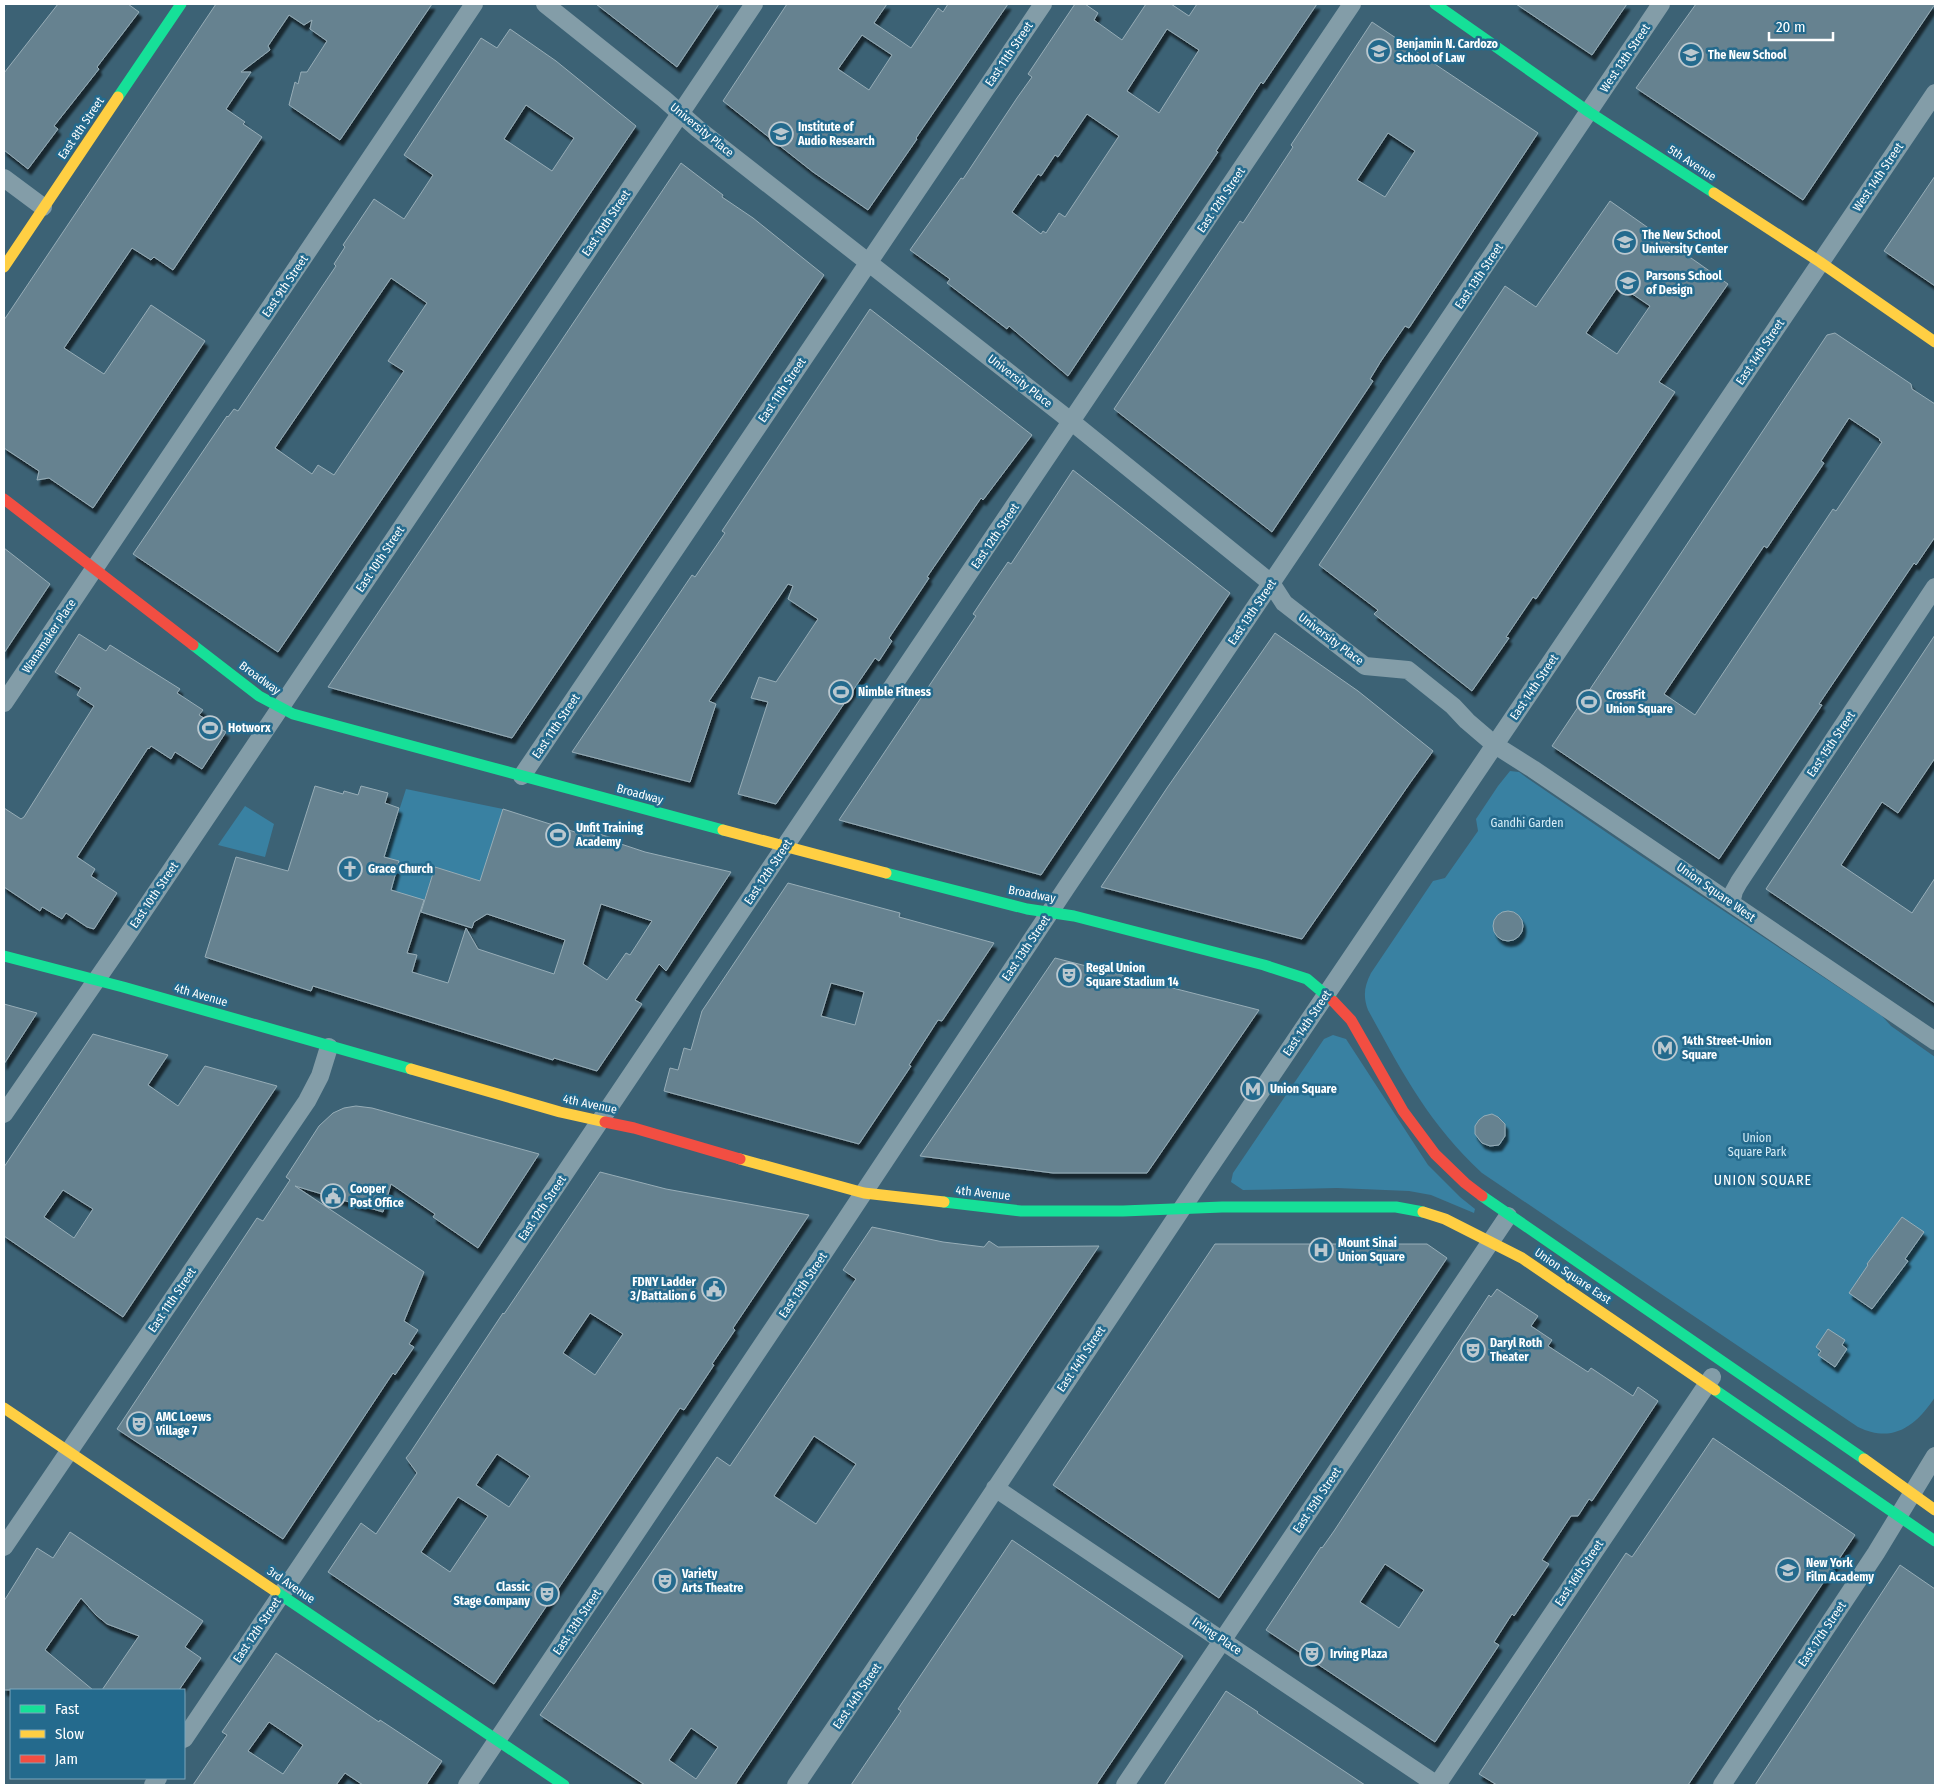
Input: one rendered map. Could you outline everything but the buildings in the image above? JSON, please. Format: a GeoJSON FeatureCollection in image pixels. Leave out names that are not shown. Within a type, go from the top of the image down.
{"type":"FeatureCollection","features":[{"type":"Feature","properties":{"kind":"main road","name":"5th Avenue"},"geometry":{"type":"LineString","coordinates":[[1435,4],[1589,112],[1820,262],[1935,342]]}},
{"type":"Feature","properties":{"kind":"main road","name":"East 8th Street"},"geometry":{"type":"LineString","coordinates":[[4,267],[179,5]]}},
{"type":"Feature","properties":{"kind":"main road","name":"Broadway"},"geometry":{"type":"LineString","coordinates":[[4,499],[259,696],[280,708],[319,722],[785,846],[1027,909],[1074,916],[1288,972],[1307,979],[1327,994]]}},
{"type":"Feature","properties":{"kind":"main road","name":"4th Avenue"},"geometry":{"type":"LineString","coordinates":[[4,956],[560,1112],[634,1128],[823,1184],[864,1193],[1021,1211],[1181,1209]]}},
{"type":"Feature","properties":{"kind":"main road","name":"Union Square East"},"geometry":{"type":"LineString","coordinates":[[1327,994],[1351,1020],[1404,1111],[1435,1154],[1465,1183],[1508,1216],[1854,1451],[1935,1510]]}},
{"type":"Feature","properties":{"kind":"main road","name":"Union Square East"},"geometry":{"type":"LineString","coordinates":[[1181,1209],[1232,1206],[1396,1207],[1419,1211],[1445,1219],[1522,1258],[1935,1541]]}},
{"type":"Feature","properties":{"kind":"main road","name":"3rd Avenue"},"geometry":{"type":"LineString","coordinates":[[4,1408],[564,1785]]}},
{"type":"Feature","properties":{"kind":"street","name":"East 9th Street"},"geometry":{"type":"LineString","coordinates":[[94,569],[474,4]]}},
{"type":"Feature","properties":{"kind":"street","name":"University Place"},"geometry":{"type":"LineString","coordinates":[[544,4],[1072,422],[1272,583],[1284,603],[1365,666],[1408,670],[1453,706],[1466,721],[1495,745]]}},
{"type":"Feature","properties":{"kind":"street","name":"East 10th Street"},"geometry":{"type":"LineString","coordinates":[[4,1114],[754,4]]}},
{"type":"Feature","properties":{"kind":"street","name":"East 11th Street"},"geometry":{"type":"LineString","coordinates":[[522,776],[1043,4]]}},
{"type":"Feature","properties":{"kind":"street","name":"East 12th Street"},"geometry":{"type":"LineString","coordinates":[[185,1738],[1352,4]]}},
{"type":"Feature","properties":{"kind":"street","name":"West 13th Street"},"geometry":{"type":"LineString","coordinates":[[1589,112],[1662,4]]}},
{"type":"Feature","properties":{"kind":"street","name":"West 14th Street"},"geometry":{"type":"LineString","coordinates":[[1820,262],[1935,92]]}},
{"type":"Feature","properties":{"kind":"street","name":"East 13th Street"},"geometry":{"type":"LineString","coordinates":[[467,1785],[1050,913],[1589,112]]}},
{"type":"Feature","properties":{"kind":"street"},"geometry":{"type":"LineString","coordinates":[[4,178],[43,207]]}},
{"type":"Feature","properties":{"kind":"street","name":"East 14th Street"},"geometry":{"type":"LineString","coordinates":[[796,1785],[1181,1209],[1820,262]]}},
{"type":"Feature","properties":{"kind":"street","name":"Wanamaker Place"},"geometry":{"type":"LineString","coordinates":[[4,703],[94,569]]}},
{"type":"Feature","properties":{"kind":"street","name":"East 15th Street"},"geometry":{"type":"LineString","coordinates":[[1731,903],[1739,882],[1935,587]]}},
{"type":"Feature","properties":{"kind":"street","name":"Union Square West"},"geometry":{"type":"LineString","coordinates":[[1495,745],[1534,768],[1731,903],[1934,1038]]}},
{"type":"Feature","properties":{"kind":"street","name":"East 11th Street"},"geometry":{"type":"LineString","coordinates":[[4,1548],[307,1101],[320,1076],[329,1047]]}},
{"type":"Feature","properties":{"kind":"street","name":"East 15th Street"},"geometry":{"type":"LineString","coordinates":[[1125,1785],[1508,1216]]}},
{"type":"Feature","properties":{"kind":"street","name":"East 16th Street"},"geometry":{"type":"LineString","coordinates":[[1437,1785],[1722,1362]]}},
{"type":"Feature","properties":{"kind":"street","name":"East 17th Street"},"geometry":{"type":"LineString","coordinates":[[1722,1785],[1876,1553],[1935,1456]]}},
{"type":"Feature","properties":{"kind":"street","name":"Irving Place"},"geometry":{"type":"LineString","coordinates":[[996,1488],[1437,1785]]}},
{"type":"Feature","properties":{"kind":"green space","name":"Union Square Park"},"geometry":{"type":"Polygon","coordinates":[[[1510,771],[1519,772],[1638,854],[1882,1016],[1891,1026],[1935,1057],[1935,1397],[1912,1424],[1893,1433],[1882,1434],[1858,1427],[1482,1173],[1447,1136],[1405,1076],[1368,1010],[1365,1000],[1367,983],[1371,973],[1433,881],[1445,878],[1478,831],[1476,819],[1510,771]]]}},
{"type":"Feature","properties":{"kind":"green space"},"geometry":{"type":"Polygon","coordinates":[[[406,789],[503,809],[480,881],[435,867],[424,901],[410,896],[388,898],[399,862],[384,857],[406,789]]]}},
{"type":"Feature","properties":{"kind":"green space"},"geometry":{"type":"Polygon","coordinates":[[[245,806],[274,824],[265,857],[218,845],[245,806]]]}},
{"type":"Feature","properties":{"kind":"green space"},"geometry":{"type":"Polygon","coordinates":[[[1333,1035],[1346,1039],[1428,1165],[1475,1209],[1474,1213],[1431,1195],[1409,1191],[1337,1188],[1243,1190],[1231,1182],[1233,1173],[1324,1039],[1333,1035]]]}},
{"type":"Feature","properties":{"kind":"traffic: fast"},"geometry":{"type":"LineString","coordinates":[[118,97],[181,4]]}},
{"type":"Feature","properties":{"kind":"traffic: fast"},"geometry":{"type":"LineString","coordinates":[[1435,4],[1589,112],[1714,193]]}},
{"type":"Feature","properties":{"kind":"traffic: fast"},"geometry":{"type":"LineString","coordinates":[[193,645],[259,696],[293,714],[723,830]]}},
{"type":"Feature","properties":{"kind":"traffic: fast"},"geometry":{"type":"LineString","coordinates":[[886,873],[1027,909],[1074,916],[1264,965],[1307,979],[1333,1001]]}},
{"type":"Feature","properties":{"kind":"traffic: fast"},"geometry":{"type":"LineString","coordinates":[[4,956],[123,987],[411,1069]]}},
{"type":"Feature","properties":{"kind":"traffic: fast"},"geometry":{"type":"LineString","coordinates":[[1482,1196],[1864,1459]]}},
{"type":"Feature","properties":{"kind":"traffic: fast"},"geometry":{"type":"LineString","coordinates":[[944,1202],[1021,1211],[1123,1211],[1222,1207],[1396,1207],[1423,1212]]}},
{"type":"Feature","properties":{"kind":"traffic: fast"},"geometry":{"type":"LineString","coordinates":[[1715,1390],[1935,1541]]}},
{"type":"Feature","properties":{"kind":"traffic: fast"},"geometry":{"type":"LineString","coordinates":[[275,1591],[564,1785]]}},
{"type":"Feature","properties":{"kind":"traffic: slow"},"geometry":{"type":"LineString","coordinates":[[4,267],[118,97]]}},
{"type":"Feature","properties":{"kind":"traffic: slow"},"geometry":{"type":"LineString","coordinates":[[1714,193],[1820,262],[1935,342]]}},
{"type":"Feature","properties":{"kind":"traffic: slow"},"geometry":{"type":"LineString","coordinates":[[723,830],[886,873]]}},
{"type":"Feature","properties":{"kind":"traffic: slow"},"geometry":{"type":"LineString","coordinates":[[411,1069],[560,1112],[605,1122]]}},
{"type":"Feature","properties":{"kind":"traffic: slow"},"geometry":{"type":"LineString","coordinates":[[740,1159],[864,1193],[944,1202]]}},
{"type":"Feature","properties":{"kind":"traffic: slow"},"geometry":{"type":"LineString","coordinates":[[1423,1212],[1445,1219],[1522,1258],[1715,1390]]}},
{"type":"Feature","properties":{"kind":"traffic: slow"},"geometry":{"type":"LineString","coordinates":[[4,1408],[275,1591]]}},
{"type":"Feature","properties":{"kind":"traffic: slow"},"geometry":{"type":"LineString","coordinates":[[1864,1459],[1935,1510]]}},
{"type":"Feature","properties":{"kind":"traffic: jam"},"geometry":{"type":"LineString","coordinates":[[4,499],[193,645]]}},
{"type":"Feature","properties":{"kind":"traffic: jam"},"geometry":{"type":"LineString","coordinates":[[1333,1001],[1351,1020],[1403,1111],[1435,1154],[1465,1183],[1482,1196]]}},
{"type":"Feature","properties":{"kind":"traffic: jam"},"geometry":{"type":"LineString","coordinates":[[605,1122],[634,1128],[740,1159]]}},
{"type":"Feature","properties":{"kind":"place","name":"Benjamin N. Cardozo School of Law"},"geometry":{"type":"Point","coordinates":[1379,51]}},
{"type":"Feature","properties":{"kind":"place","name":"The New School"},"geometry":{"type":"Point","coordinates":[1691,55]}},
{"type":"Feature","properties":{"kind":"place","name":"Institute of Audio Research"},"geometry":{"type":"Point","coordinates":[781,134]}},
{"type":"Feature","properties":{"kind":"place","name":"The New School University Center"},"geometry":{"type":"Point","coordinates":[1625,242]}},
{"type":"Feature","properties":{"kind":"place","name":"Parsons School of Design"},"geometry":{"type":"Point","coordinates":[1628,283]}},
{"type":"Feature","properties":{"kind":"place","name":"Nimble Fitness"},"geometry":{"type":"Point","coordinates":[841,692]}},
{"type":"Feature","properties":{"kind":"place","name":"CrossFit Union Square"},"geometry":{"type":"Point","coordinates":[1589,702]}},
{"type":"Feature","properties":{"kind":"place","name":"Hotworx"},"geometry":{"type":"Point","coordinates":[210,728]}},
{"type":"Feature","properties":{"kind":"place","name":"Unfit Training Academy"},"geometry":{"type":"Point","coordinates":[558,835]}},
{"type":"Feature","properties":{"kind":"place","name":"Grace Church"},"geometry":{"type":"Point","coordinates":[350,869]}},
{"type":"Feature","properties":{"kind":"place","name":"Regal Union Square Stadium 14"},"geometry":{"type":"Point","coordinates":[1069,975]}},
{"type":"Feature","properties":{"kind":"place","name":"14th Street–Union Square"},"geometry":{"type":"Point","coordinates":[1665,1048]}},
{"type":"Feature","properties":{"kind":"place","name":"Union Square"},"geometry":{"type":"Point","coordinates":[1253,1089]}},
{"type":"Feature","properties":{"kind":"place","name":"Cooper Post Office"},"geometry":{"type":"Point","coordinates":[333,1196]}},
{"type":"Feature","properties":{"kind":"place","name":"Mount Sinai Union Square"},"geometry":{"type":"Point","coordinates":[1321,1250]}},
{"type":"Feature","properties":{"kind":"place","name":"FDNY Ladder 3/Battalion 6"},"geometry":{"type":"Point","coordinates":[714,1289]}},
{"type":"Feature","properties":{"kind":"place","name":"Daryl Roth Theater"},"geometry":{"type":"Point","coordinates":[1473,1350]}},
{"type":"Feature","properties":{"kind":"place","name":"AMC Loews Village 7"},"geometry":{"type":"Point","coordinates":[139,1424]}},
{"type":"Feature","properties":{"kind":"place","name":"New York Film Academy"},"geometry":{"type":"Point","coordinates":[1788,1570]}},
{"type":"Feature","properties":{"kind":"place","name":"Variety Arts Theatre"},"geometry":{"type":"Point","coordinates":[665,1581]}},
{"type":"Feature","properties":{"kind":"place","name":"Classic Stage Company"},"geometry":{"type":"Point","coordinates":[547,1594]}},
{"type":"Feature","properties":{"kind":"place","name":"Irving Plaza"},"geometry":{"type":"Point","coordinates":[1312,1654]}},
{"type":"Feature","properties":{"kind":"district","name":"UNION SQUARE"},"geometry":{"type":"Point","coordinates":[1763,1180]}},
{"type":"Feature","properties":{"kind":"park label","name":"Gandhi Garden"},"geometry":{"type":"Point","coordinates":[1527,823]}}]}
